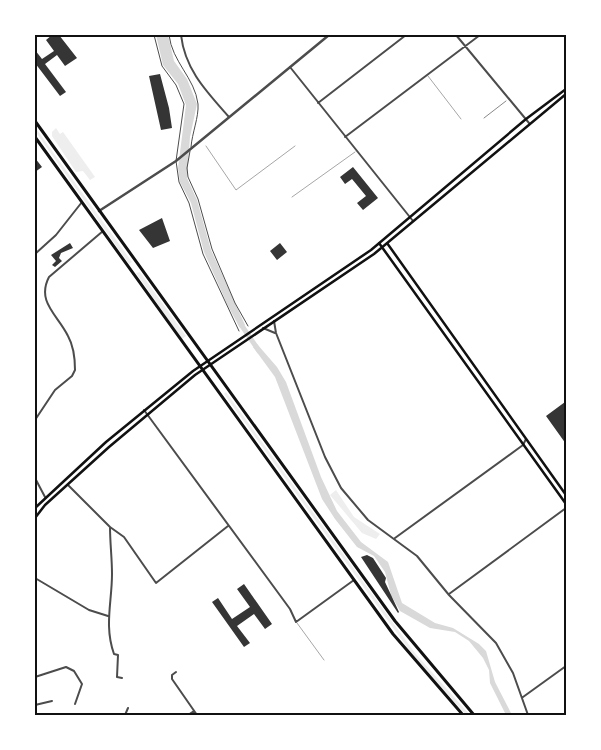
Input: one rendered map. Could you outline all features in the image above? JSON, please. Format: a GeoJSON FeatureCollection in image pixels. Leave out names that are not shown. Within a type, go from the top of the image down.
{"type":"FeatureCollection","features":[{"type":"Feature","properties":{"kind":"highway"},"geometry":{"type":"LineString","coordinates":[[35,120],[408,639],[474,715]]}},
{"type":"Feature","properties":{"kind":"highway"},"geometry":{"type":"LineString","coordinates":[[35,137],[400,644],[463,715]]}},
{"type":"Feature","properties":{"kind":"highway"},"geometry":{"type":"LineString","coordinates":[[130,269],[138,265]]}},
{"type":"Feature","properties":{"kind":"main road"},"geometry":{"type":"LineString","coordinates":[[35,518],[68,485],[208,363],[379,243],[526,119],[566,89]]}},
{"type":"Feature","properties":{"kind":"main road"},"geometry":{"type":"LineString","coordinates":[[35,508],[144,410],[200,366],[246,340],[382,247],[566,94]]}},
{"type":"Feature","properties":{"kind":"main road"},"geometry":{"type":"LineString","coordinates":[[384,239],[566,494]]}},
{"type":"Feature","properties":{"kind":"main road"},"geometry":{"type":"LineString","coordinates":[[379,243],[566,504]]}},
{"type":"Feature","properties":{"kind":"street"},"geometry":{"type":"LineString","coordinates":[[154,35],[162,66],[176,85],[184,104],[176,161],[179,182],[190,203],[203,254],[239,331]]}},
{"type":"Feature","properties":{"kind":"street"},"geometry":{"type":"LineString","coordinates":[[169,35],[176,60],[188,78],[198,104],[187,168],[188,177],[198,199],[212,249],[235,303],[248,326]]}},
{"type":"Feature","properties":{"kind":"street"},"geometry":{"type":"LineString","coordinates":[[181,35],[185,56],[201,86],[229,117]]}},
{"type":"Feature","properties":{"kind":"street"},"geometry":{"type":"LineString","coordinates":[[99,210],[176,161],[329,35]]}},
{"type":"Feature","properties":{"kind":"street"},"geometry":{"type":"LineString","coordinates":[[318,103],[406,35]]}},
{"type":"Feature","properties":{"kind":"street"},"geometry":{"type":"LineString","coordinates":[[456,35],[529,123]]}},
{"type":"Feature","properties":{"kind":"street"},"geometry":{"type":"LineString","coordinates":[[345,137],[480,35]]}},
{"type":"Feature","properties":{"kind":"street"},"geometry":{"type":"LineString","coordinates":[[290,67],[412,221]]}},
{"type":"Feature","properties":{"kind":"street"},"geometry":{"type":"LineString","coordinates":[[35,254],[50,241],[82,202]]}},
{"type":"Feature","properties":{"kind":"street"},"geometry":{"type":"LineString","coordinates":[[35,420],[55,390],[72,376],[75,370],[69,338],[46,302],[47,282],[49,277],[103,231]]}},
{"type":"Feature","properties":{"kind":"street"},"geometry":{"type":"LineString","coordinates":[[274,321],[276,333],[325,457],[348,499],[368,520],[395,538],[429,568],[449,595],[496,643],[510,666],[528,715]]}},
{"type":"Feature","properties":{"kind":"street"},"geometry":{"type":"LineString","coordinates":[[263,328],[276,333]]}},
{"type":"Feature","properties":{"kind":"street"},"geometry":{"type":"LineString","coordinates":[[144,410],[290,609],[296,622],[354,580]]}},
{"type":"Feature","properties":{"kind":"street"},"geometry":{"type":"LineString","coordinates":[[395,538],[523,445],[526,439]]}},
{"type":"Feature","properties":{"kind":"street"},"geometry":{"type":"LineString","coordinates":[[35,478],[45,497]]}},
{"type":"Feature","properties":{"kind":"street"},"geometry":{"type":"LineString","coordinates":[[68,485],[110,527],[124,537],[156,583],[228,526]]}},
{"type":"Feature","properties":{"kind":"street"},"geometry":{"type":"LineString","coordinates":[[449,595],[566,508]]}},
{"type":"Feature","properties":{"kind":"street"},"geometry":{"type":"LineString","coordinates":[[110,527],[112,573],[108,616],[111,645],[114,654],[118,655],[117,677],[122,678]]}},
{"type":"Feature","properties":{"kind":"street"},"geometry":{"type":"LineString","coordinates":[[35,578],[80,606],[108,616]]}},
{"type":"Feature","properties":{"kind":"street"},"geometry":{"type":"LineString","coordinates":[[522,697],[566,666]]}},
{"type":"Feature","properties":{"kind":"street"},"geometry":{"type":"LineString","coordinates":[[35,677],[66,667],[74,671],[82,684],[75,704]]}},
{"type":"Feature","properties":{"kind":"street"},"geometry":{"type":"LineString","coordinates":[[176,672],[172,675],[172,679],[197,715]]}},
{"type":"Feature","properties":{"kind":"street"},"geometry":{"type":"LineString","coordinates":[[35,706],[52,701]]}},
{"type":"Feature","properties":{"kind":"street"},"geometry":{"type":"LineString","coordinates":[[125,715],[128,708]]}},
{"type":"Feature","properties":{"kind":"street"},"geometry":{"type":"LineString","coordinates":[[188,715],[194,711]]}},
{"type":"Feature","properties":{"kind":"lane"},"geometry":{"type":"LineString","coordinates":[[428,76],[461,119]]}},
{"type":"Feature","properties":{"kind":"lane"},"geometry":{"type":"LineString","coordinates":[[206,146],[236,190],[295,146]]}},
{"type":"Feature","properties":{"kind":"lane"},"geometry":{"type":"LineString","coordinates":[[292,197],[356,151]]}},
{"type":"Feature","properties":{"kind":"lane"},"geometry":{"type":"LineString","coordinates":[[296,622],[324,660]]}},
{"type":"Feature","properties":{"kind":"path"},"geometry":{"type":"LineString","coordinates":[[484,118],[509,98]]}},
{"type":"Feature","properties":{"kind":"shaded area"},"geometry":{"type":"Polygon","coordinates":[[[156,35],[168,35],[174,61],[187,79],[197,104],[190,137],[187,178],[197,200],[211,250],[245,325],[240,328],[204,252],[191,203],[180,182],[178,168],[186,105],[178,84],[163,65],[156,35]]]}},
{"type":"Feature","properties":{"kind":"shaded area"},"geometry":{"type":"Polygon","coordinates":[[[35,127],[132,262],[129,264],[35,131],[35,127]]]}},
{"type":"Feature","properties":{"kind":"shaded area"},"geometry":{"type":"Polygon","coordinates":[[[56,128],[60,134],[63,132],[95,177],[90,180],[83,171],[76,172],[52,136],[52,132],[56,128]]]}},
{"type":"Feature","properties":{"kind":"shaded area"},"geometry":{"type":"Polygon","coordinates":[[[140,272],[186,336],[182,339],[136,273],[140,272]]]}},
{"type":"Feature","properties":{"kind":"shaded area"},"geometry":{"type":"Polygon","coordinates":[[[257,344],[277,367],[286,382],[321,477],[337,511],[361,542],[388,562],[402,603],[435,623],[453,628],[479,644],[486,651],[495,682],[512,715],[506,715],[490,683],[489,670],[483,658],[469,641],[455,632],[430,628],[400,611],[391,595],[385,572],[374,556],[357,547],[335,519],[322,499],[275,377],[253,347],[257,344]]]}},
{"type":"Feature","properties":{"kind":"shaded area"},"geometry":{"type":"Polygon","coordinates":[[[226,392],[415,653],[470,715],[466,715],[412,654],[224,394],[226,392]]]}},
{"type":"Feature","properties":{"kind":"shaded area"},"geometry":{"type":"Polygon","coordinates":[[[336,490],[354,517],[380,534],[376,539],[362,533],[330,495],[336,490]]]}},
{"type":"Feature","properties":{"kind":"building"},"geometry":{"type":"Polygon","coordinates":[[[52,35],[59,35],[77,58],[65,66],[57,55],[45,64],[66,92],[60,96],[35,63],[35,50],[42,59],[54,51],[46,40],[52,35]]]}},
{"type":"Feature","properties":{"kind":"building"},"geometry":{"type":"Polygon","coordinates":[[[160,74],[172,128],[161,130],[149,76],[160,74]]]}},
{"type":"Feature","properties":{"kind":"building"},"geometry":{"type":"Polygon","coordinates":[[[35,158],[42,167],[35,172],[35,158]]]}},
{"type":"Feature","properties":{"kind":"building"},"geometry":{"type":"Polygon","coordinates":[[[353,167],[378,198],[363,210],[357,203],[366,196],[352,179],[345,184],[340,177],[353,167]]]}},
{"type":"Feature","properties":{"kind":"building"},"geometry":{"type":"Polygon","coordinates":[[[162,218],[170,241],[153,248],[139,230],[162,218]]]}},
{"type":"Feature","properties":{"kind":"building"},"geometry":{"type":"Polygon","coordinates":[[[70,243],[73,248],[61,253],[59,258],[62,261],[55,267],[52,265],[56,261],[51,255],[70,243]]]}},
{"type":"Feature","properties":{"kind":"building"},"geometry":{"type":"Polygon","coordinates":[[[280,243],[287,252],[277,260],[270,251],[280,243]]]}},
{"type":"Feature","properties":{"kind":"building"},"geometry":{"type":"Polygon","coordinates":[[[565,402],[566,404],[566,444],[546,416],[565,402]]]}},
{"type":"Feature","properties":{"kind":"building"},"geometry":{"type":"Polygon","coordinates":[[[367,555],[373,558],[386,578],[385,582],[398,613],[361,557],[367,555]]]}},
{"type":"Feature","properties":{"kind":"building"},"geometry":{"type":"Polygon","coordinates":[[[244,584],[272,624],[265,629],[254,614],[237,626],[250,643],[244,647],[212,602],[218,598],[232,619],[250,607],[237,589],[244,584]]]}},
{"type":"Feature","properties":{"kind":"waterway"},"geometry":{"type":"LineString","coordinates":[[240,323],[259,351]]}}]}
